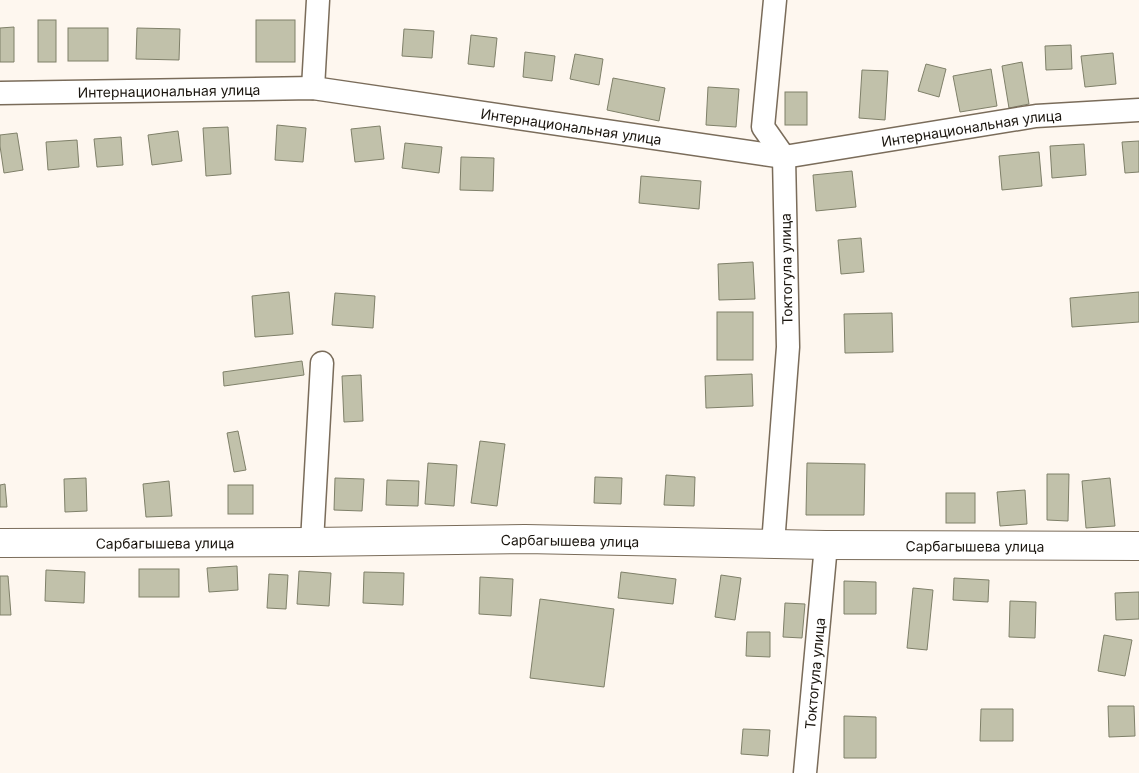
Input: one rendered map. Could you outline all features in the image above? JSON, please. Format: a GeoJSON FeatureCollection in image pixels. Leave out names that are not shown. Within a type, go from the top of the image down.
{"type":"FeatureCollection","features":[{"type":"Feature","properties":{"kind":"street"},"geometry":{"type":"LineString","coordinates":[[313,88],[318,0]]}},
{"type":"Feature","properties":{"kind":"street"},"geometry":{"type":"LineString","coordinates":[[775,0],[763,127],[784,157]]}},
{"type":"Feature","properties":{"kind":"street","name":"Интернациональная улица"},"geometry":{"type":"LineString","coordinates":[[0,93],[313,88],[784,157],[1036,116],[1139,110]]}},
{"type":"Feature","properties":{"kind":"street","name":"Токтогула улица"},"geometry":{"type":"LineString","coordinates":[[773,544],[788,347],[784,157]]}},
{"type":"Feature","properties":{"kind":"street"},"geometry":{"type":"LineString","coordinates":[[312,542],[322,363]]}},
{"type":"Feature","properties":{"kind":"street","name":"Сарбагышева улица"},"geometry":{"type":"LineString","coordinates":[[0,543],[526,539],[826,545],[1139,546]]}},
{"type":"Feature","properties":{"kind":"street","name":"Токтогула улица"},"geometry":{"type":"LineString","coordinates":[[805,773],[826,545]]}},
{"type":"Feature","properties":{"kind":"building"},"geometry":{"type":"Polygon","coordinates":[[[38,20],[56,20],[56,62],[38,62],[38,20]]]}},
{"type":"Feature","properties":{"kind":"building"},"geometry":{"type":"Polygon","coordinates":[[[256,20],[295,20],[295,62],[256,62],[256,20]]]}},
{"type":"Feature","properties":{"kind":"building"},"geometry":{"type":"Polygon","coordinates":[[[14,27],[14,62],[0,62],[0,28],[14,27]]]}},
{"type":"Feature","properties":{"kind":"building"},"geometry":{"type":"Polygon","coordinates":[[[68,28],[108,28],[108,61],[68,61],[68,28]]]}},
{"type":"Feature","properties":{"kind":"building"},"geometry":{"type":"Polygon","coordinates":[[[137,28],[180,29],[179,60],[136,59],[137,28]]]}},
{"type":"Feature","properties":{"kind":"building"},"geometry":{"type":"Polygon","coordinates":[[[404,29],[434,31],[432,58],[402,56],[404,29]]]}},
{"type":"Feature","properties":{"kind":"building"},"geometry":{"type":"Polygon","coordinates":[[[471,35],[497,38],[494,67],[468,64],[471,35]]]}},
{"type":"Feature","properties":{"kind":"building"},"geometry":{"type":"Polygon","coordinates":[[[1071,45],[1072,69],[1046,70],[1045,46],[1071,45]]]}},
{"type":"Feature","properties":{"kind":"building"},"geometry":{"type":"Polygon","coordinates":[[[525,52],[555,56],[552,81],[523,77],[525,52]]]}},
{"type":"Feature","properties":{"kind":"building"},"geometry":{"type":"Polygon","coordinates":[[[1113,53],[1116,84],[1085,87],[1081,56],[1113,53]]]}},
{"type":"Feature","properties":{"kind":"building"},"geometry":{"type":"Polygon","coordinates":[[[575,54],[603,59],[599,85],[570,79],[575,54]]]}},
{"type":"Feature","properties":{"kind":"building"},"geometry":{"type":"Polygon","coordinates":[[[1022,62],[1029,104],[1009,108],[1002,66],[1022,62]]]}},
{"type":"Feature","properties":{"kind":"building"},"geometry":{"type":"Polygon","coordinates":[[[926,64],[946,69],[939,97],[918,91],[926,64]]]}},
{"type":"Feature","properties":{"kind":"building"},"geometry":{"type":"Polygon","coordinates":[[[991,69],[997,106],[960,112],[953,76],[991,69]]]}},
{"type":"Feature","properties":{"kind":"building"},"geometry":{"type":"Polygon","coordinates":[[[862,70],[888,71],[885,120],[859,118],[862,70]]]}},
{"type":"Feature","properties":{"kind":"building"},"geometry":{"type":"Polygon","coordinates":[[[613,78],[665,88],[659,121],[607,110],[613,78]]]}},
{"type":"Feature","properties":{"kind":"building"},"geometry":{"type":"Polygon","coordinates":[[[708,87],[739,89],[736,127],[706,125],[708,87]]]}},
{"type":"Feature","properties":{"kind":"building"},"geometry":{"type":"Polygon","coordinates":[[[785,92],[807,92],[807,125],[785,125],[785,92]]]}},
{"type":"Feature","properties":{"kind":"building"},"geometry":{"type":"Polygon","coordinates":[[[277,125],[306,128],[303,162],[275,160],[277,125]]]}},
{"type":"Feature","properties":{"kind":"building"},"geometry":{"type":"Polygon","coordinates":[[[380,126],[384,159],[355,162],[351,129],[380,126]]]}},
{"type":"Feature","properties":{"kind":"building"},"geometry":{"type":"Polygon","coordinates":[[[228,127],[231,174],[206,176],[203,128],[228,127]]]}},
{"type":"Feature","properties":{"kind":"building"},"geometry":{"type":"Polygon","coordinates":[[[178,131],[182,161],[152,165],[148,135],[178,131]]]}},
{"type":"Feature","properties":{"kind":"building"},"geometry":{"type":"Polygon","coordinates":[[[17,133],[23,170],[4,173],[0,135],[17,133]]]}},
{"type":"Feature","properties":{"kind":"building"},"geometry":{"type":"Polygon","coordinates":[[[121,137],[123,165],[97,167],[94,139],[121,137]]]}},
{"type":"Feature","properties":{"kind":"building"},"geometry":{"type":"Polygon","coordinates":[[[77,140],[79,167],[48,170],[46,142],[77,140]]]}},
{"type":"Feature","properties":{"kind":"building"},"geometry":{"type":"Polygon","coordinates":[[[1139,141],[1139,172],[1125,173],[1122,142],[1139,141]]]}},
{"type":"Feature","properties":{"kind":"building"},"geometry":{"type":"Polygon","coordinates":[[[405,143],[442,147],[439,173],[402,168],[405,143]]]}},
{"type":"Feature","properties":{"kind":"building"},"geometry":{"type":"Polygon","coordinates":[[[1084,144],[1086,175],[1052,178],[1050,146],[1084,144]]]}},
{"type":"Feature","properties":{"kind":"building"},"geometry":{"type":"Polygon","coordinates":[[[1039,152],[1042,186],[1002,190],[999,156],[1039,152]]]}},
{"type":"Feature","properties":{"kind":"building"},"geometry":{"type":"Polygon","coordinates":[[[461,157],[494,158],[493,191],[460,190],[461,157]]]}},
{"type":"Feature","properties":{"kind":"building"},"geometry":{"type":"Polygon","coordinates":[[[852,171],[856,207],[816,211],[813,175],[852,171]]]}},
{"type":"Feature","properties":{"kind":"building"},"geometry":{"type":"Polygon","coordinates":[[[641,176],[701,181],[699,209],[639,203],[641,176]]]}},
{"type":"Feature","properties":{"kind":"building"},"geometry":{"type":"Polygon","coordinates":[[[861,238],[864,272],[841,274],[838,240],[861,238]]]}},
{"type":"Feature","properties":{"kind":"building"},"geometry":{"type":"Polygon","coordinates":[[[753,262],[755,299],[719,300],[718,264],[753,262]]]}},
{"type":"Feature","properties":{"kind":"building"},"geometry":{"type":"Polygon","coordinates":[[[289,292],[293,334],[255,337],[252,296],[289,292]]]}},
{"type":"Feature","properties":{"kind":"building"},"geometry":{"type":"Polygon","coordinates":[[[1139,292],[1139,322],[1072,327],[1070,298],[1139,292]]]}},
{"type":"Feature","properties":{"kind":"building"},"geometry":{"type":"Polygon","coordinates":[[[335,293],[375,296],[373,328],[332,325],[335,293]]]}},
{"type":"Feature","properties":{"kind":"building"},"geometry":{"type":"Polygon","coordinates":[[[717,312],[753,312],[753,360],[717,360],[717,312]]]}},
{"type":"Feature","properties":{"kind":"building"},"geometry":{"type":"Polygon","coordinates":[[[892,313],[893,352],[845,353],[844,314],[892,313]]]}},
{"type":"Feature","properties":{"kind":"building"},"geometry":{"type":"Polygon","coordinates":[[[302,361],[304,375],[224,386],[223,372],[302,361]]]}},
{"type":"Feature","properties":{"kind":"building"},"geometry":{"type":"Polygon","coordinates":[[[752,374],[753,406],[706,408],[705,376],[752,374]]]}},
{"type":"Feature","properties":{"kind":"building"},"geometry":{"type":"Polygon","coordinates":[[[361,375],[363,421],[344,422],[342,376],[361,375]]]}},
{"type":"Feature","properties":{"kind":"building"},"geometry":{"type":"Polygon","coordinates":[[[238,431],[246,470],[234,472],[227,433],[238,431]]]}},
{"type":"Feature","properties":{"kind":"building"},"geometry":{"type":"Polygon","coordinates":[[[480,441],[505,444],[497,506],[471,503],[480,441]]]}},
{"type":"Feature","properties":{"kind":"building"},"geometry":{"type":"Polygon","coordinates":[[[428,463],[457,465],[454,506],[425,504],[428,463]]]}},
{"type":"Feature","properties":{"kind":"building"},"geometry":{"type":"Polygon","coordinates":[[[807,463],[865,464],[864,515],[806,515],[807,463]]]}},
{"type":"Feature","properties":{"kind":"building"},"geometry":{"type":"Polygon","coordinates":[[[1047,474],[1069,474],[1068,521],[1047,520],[1047,474]]]}},
{"type":"Feature","properties":{"kind":"building"},"geometry":{"type":"Polygon","coordinates":[[[666,475],[695,477],[694,506],[664,505],[666,475]]]}},
{"type":"Feature","properties":{"kind":"building"},"geometry":{"type":"Polygon","coordinates":[[[595,477],[622,478],[621,504],[594,503],[595,477]]]}},
{"type":"Feature","properties":{"kind":"building"},"geometry":{"type":"Polygon","coordinates":[[[86,478],[87,511],[65,512],[64,479],[86,478]]]}},
{"type":"Feature","properties":{"kind":"building"},"geometry":{"type":"Polygon","coordinates":[[[335,478],[364,479],[362,511],[334,510],[335,478]]]}},
{"type":"Feature","properties":{"kind":"building"},"geometry":{"type":"Polygon","coordinates":[[[1110,478],[1115,526],[1086,528],[1082,481],[1110,478]]]}},
{"type":"Feature","properties":{"kind":"building"},"geometry":{"type":"Polygon","coordinates":[[[387,480],[419,481],[418,506],[386,505],[387,480]]]}},
{"type":"Feature","properties":{"kind":"building"},"geometry":{"type":"Polygon","coordinates":[[[169,481],[172,516],[146,517],[143,484],[169,481]]]}},
{"type":"Feature","properties":{"kind":"building"},"geometry":{"type":"Polygon","coordinates":[[[5,484],[7,507],[0,507],[0,485],[5,484]]]}},
{"type":"Feature","properties":{"kind":"building"},"geometry":{"type":"Polygon","coordinates":[[[228,485],[253,485],[253,514],[228,514],[228,485]]]}},
{"type":"Feature","properties":{"kind":"building"},"geometry":{"type":"Polygon","coordinates":[[[1025,490],[1027,524],[1000,526],[997,492],[1025,490]]]}},
{"type":"Feature","properties":{"kind":"building"},"geometry":{"type":"Polygon","coordinates":[[[946,493],[975,493],[975,523],[946,523],[946,493]]]}},
{"type":"Feature","properties":{"kind":"building"},"geometry":{"type":"Polygon","coordinates":[[[237,566],[238,590],[209,592],[207,568],[237,566]]]}},
{"type":"Feature","properties":{"kind":"building"},"geometry":{"type":"Polygon","coordinates":[[[139,569],[179,569],[179,597],[139,597],[139,569]]]}},
{"type":"Feature","properties":{"kind":"building"},"geometry":{"type":"Polygon","coordinates":[[[46,570],[85,572],[84,603],[45,601],[46,570]]]}},
{"type":"Feature","properties":{"kind":"building"},"geometry":{"type":"Polygon","coordinates":[[[299,571],[331,573],[329,606],[297,604],[299,571]]]}},
{"type":"Feature","properties":{"kind":"building"},"geometry":{"type":"Polygon","coordinates":[[[364,572],[404,573],[403,605],[363,603],[364,572]]]}},
{"type":"Feature","properties":{"kind":"building"},"geometry":{"type":"Polygon","coordinates":[[[621,572],[676,579],[673,604],[618,598],[621,572]]]}},
{"type":"Feature","properties":{"kind":"building"},"geometry":{"type":"Polygon","coordinates":[[[269,574],[288,575],[286,609],[267,608],[269,574]]]}},
{"type":"Feature","properties":{"kind":"building"},"geometry":{"type":"Polygon","coordinates":[[[721,575],[741,578],[735,620],[715,617],[721,575]]]}},
{"type":"Feature","properties":{"kind":"building"},"geometry":{"type":"Polygon","coordinates":[[[0,576],[8,576],[11,615],[0,615],[0,576]]]}},
{"type":"Feature","properties":{"kind":"building"},"geometry":{"type":"Polygon","coordinates":[[[480,577],[513,579],[511,616],[479,614],[480,577]]]}},
{"type":"Feature","properties":{"kind":"building"},"geometry":{"type":"Polygon","coordinates":[[[954,578],[989,580],[988,602],[953,600],[954,578]]]}},
{"type":"Feature","properties":{"kind":"building"},"geometry":{"type":"Polygon","coordinates":[[[844,581],[876,582],[876,614],[844,614],[844,581]]]}},
{"type":"Feature","properties":{"kind":"building"},"geometry":{"type":"Polygon","coordinates":[[[913,588],[933,590],[927,650],[907,648],[913,588]]]}},
{"type":"Feature","properties":{"kind":"building"},"geometry":{"type":"Polygon","coordinates":[[[1139,592],[1139,619],[1116,620],[1115,593],[1139,592]]]}},
{"type":"Feature","properties":{"kind":"building"},"geometry":{"type":"Polygon","coordinates":[[[540,599],[614,609],[604,687],[530,678],[540,599]]]}},
{"type":"Feature","properties":{"kind":"building"},"geometry":{"type":"Polygon","coordinates":[[[1010,601],[1036,602],[1035,638],[1009,637],[1010,601]]]}},
{"type":"Feature","properties":{"kind":"building"},"geometry":{"type":"Polygon","coordinates":[[[785,603],[805,604],[802,638],[783,637],[785,603]]]}},
{"type":"Feature","properties":{"kind":"building"},"geometry":{"type":"Polygon","coordinates":[[[747,632],[770,632],[770,657],[746,656],[747,632]]]}},
{"type":"Feature","properties":{"kind":"building"},"geometry":{"type":"Polygon","coordinates":[[[1104,635],[1132,640],[1125,676],[1098,671],[1104,635]]]}},
{"type":"Feature","properties":{"kind":"building"},"geometry":{"type":"Polygon","coordinates":[[[1108,706],[1134,706],[1135,736],[1109,737],[1108,706]]]}},
{"type":"Feature","properties":{"kind":"building"},"geometry":{"type":"Polygon","coordinates":[[[981,709],[1013,709],[1013,741],[980,741],[981,709]]]}},
{"type":"Feature","properties":{"kind":"building"},"geometry":{"type":"Polygon","coordinates":[[[844,716],[876,717],[876,758],[844,758],[844,716]]]}},
{"type":"Feature","properties":{"kind":"building"},"geometry":{"type":"Polygon","coordinates":[[[743,729],[770,730],[768,756],[741,754],[743,729]]]}}]}
